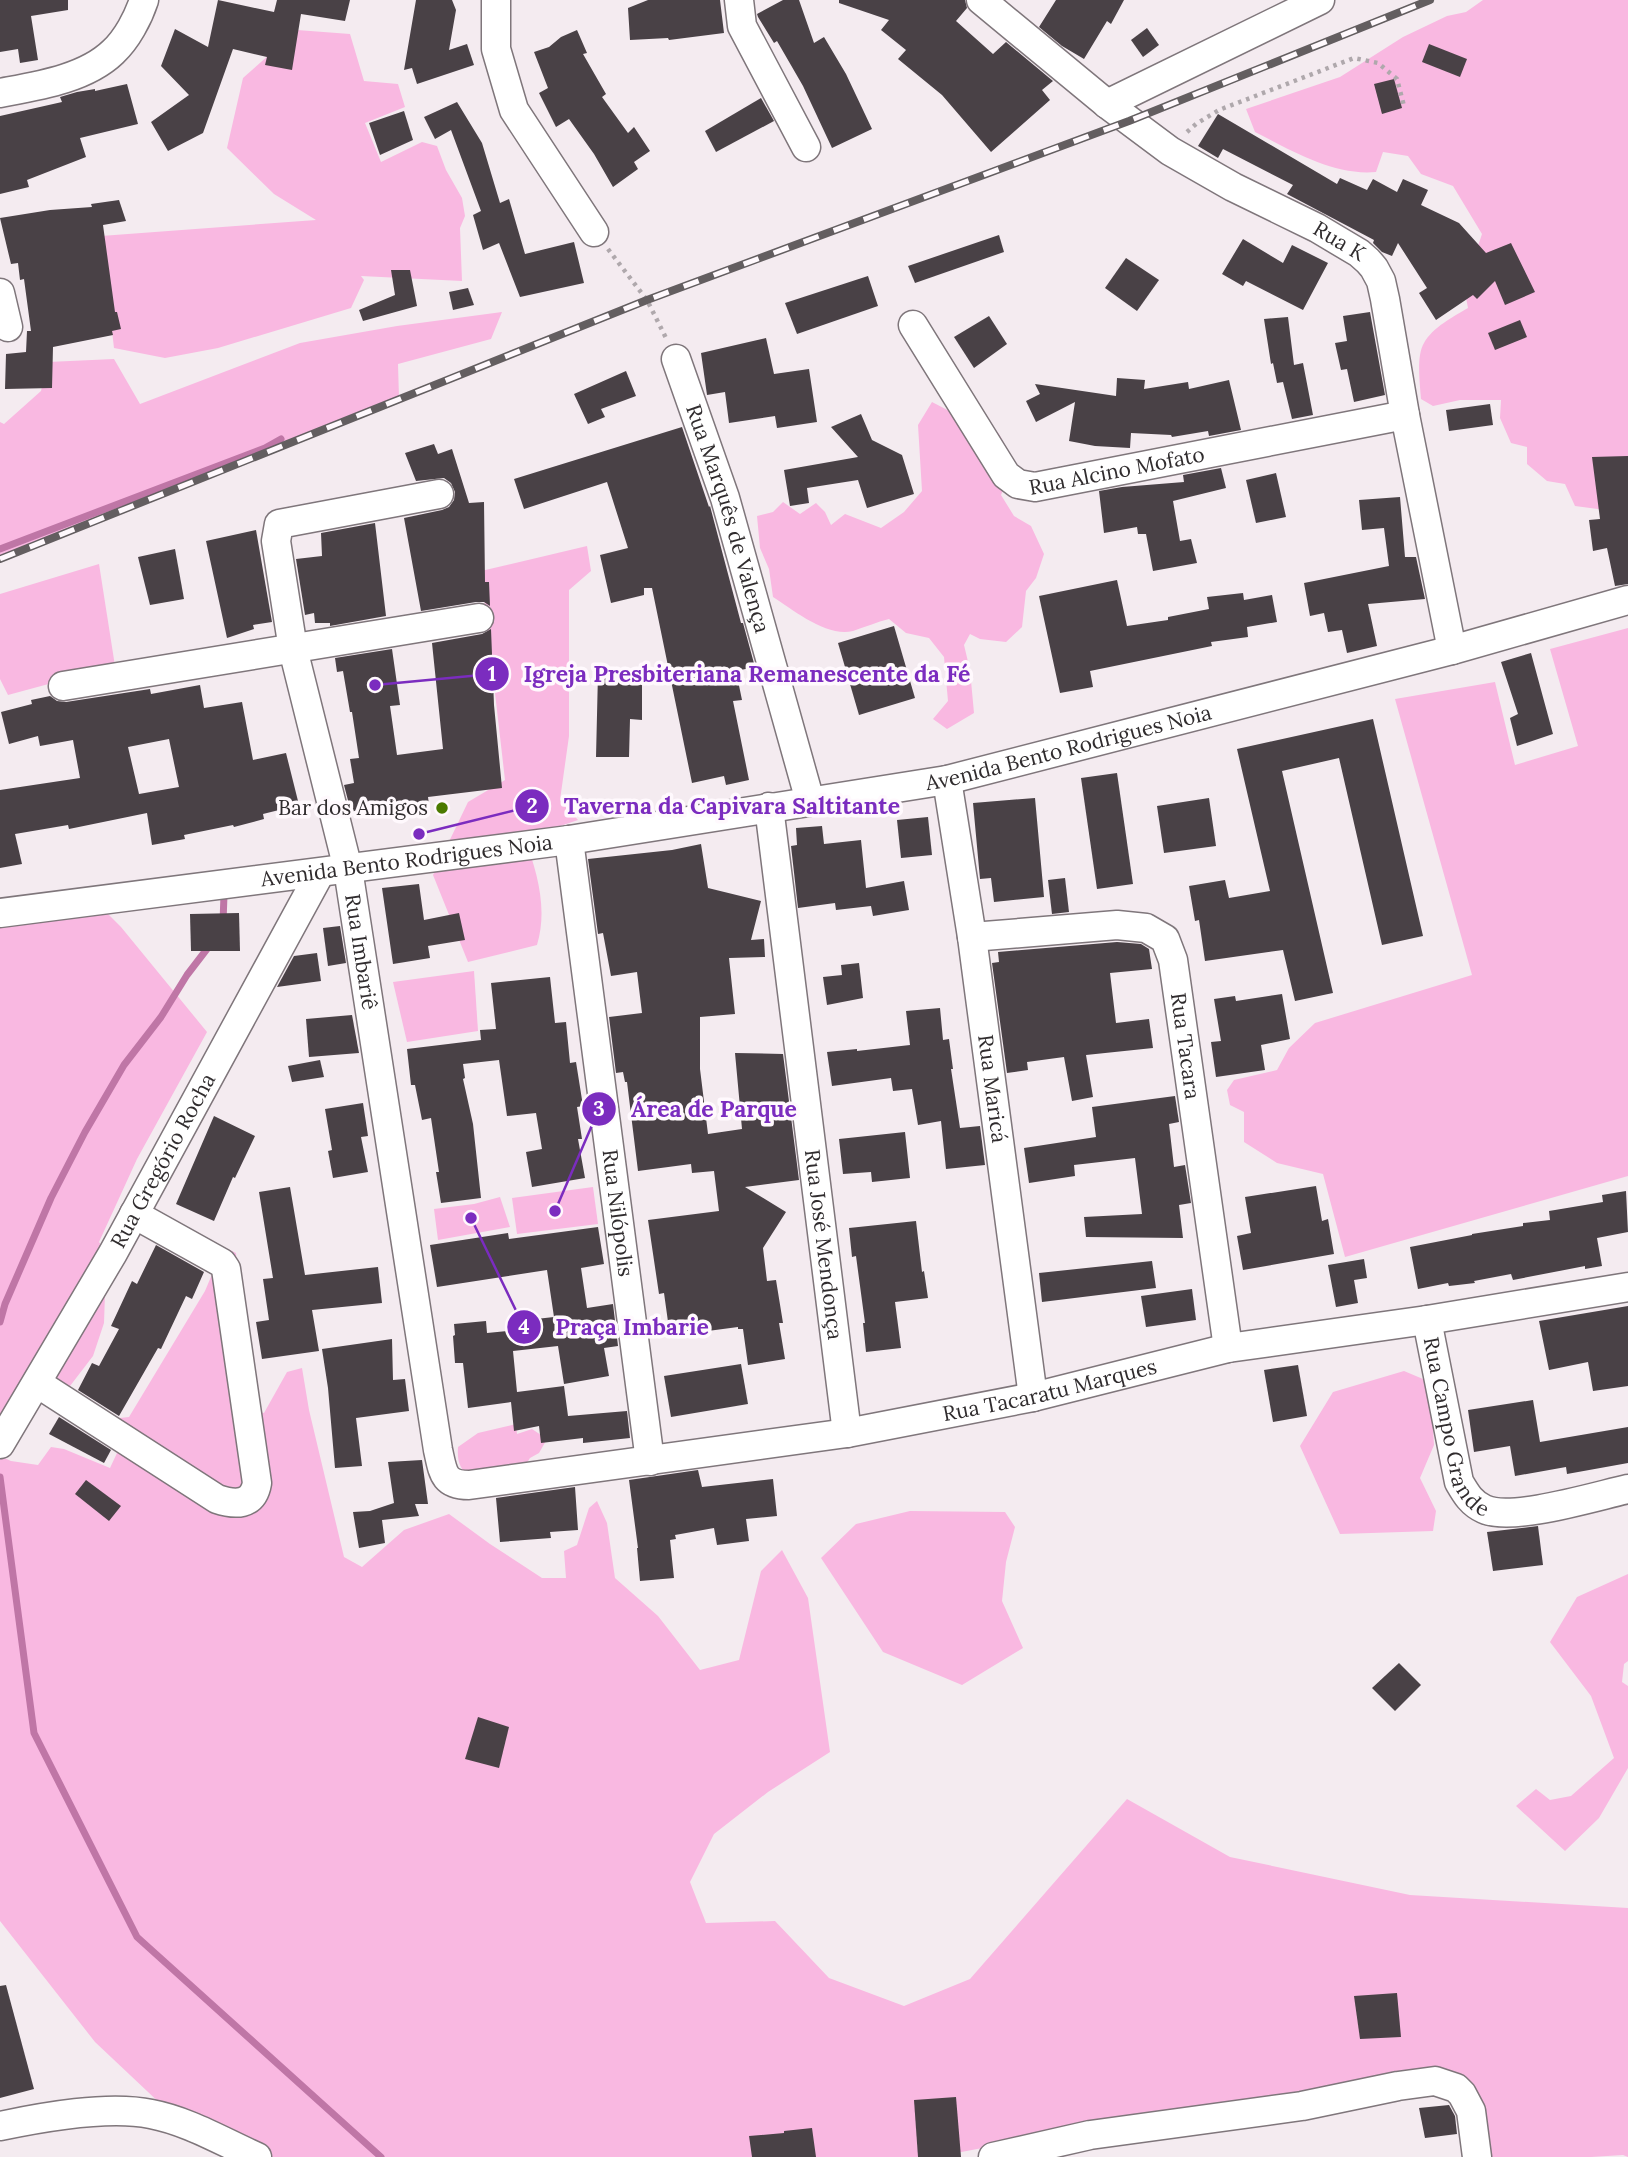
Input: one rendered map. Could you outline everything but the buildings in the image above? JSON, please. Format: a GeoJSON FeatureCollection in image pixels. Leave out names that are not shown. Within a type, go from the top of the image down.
{"type":"FeatureCollection","features":[{"type":"Feature","properties":{"kind":"street"},"geometry":{"type":"LineString","coordinates":[[0,93],[60,79],[104,60],[126,36],[144,0]]}},
{"type":"Feature","properties":{"kind":"street"},"geometry":{"type":"LineString","coordinates":[[496,0],[496,49],[514,110],[594,232]]}},
{"type":"Feature","properties":{"kind":"street"},"geometry":{"type":"LineString","coordinates":[[739,0],[742,26],[806,147]]}},
{"type":"Feature","properties":{"kind":"street","name":"Rua K"},"geometry":{"type":"LineString","coordinates":[[981,0],[1107,104],[1170,151],[1233,187],[1317,228],[1368,261],[1381,281],[1385,299],[1405,415],[1452,649]]}},
{"type":"Feature","properties":{"kind":"street"},"geometry":{"type":"LineString","coordinates":[[1107,104],[1320,0]]}},
{"type":"Feature","properties":{"kind":"street"},"geometry":{"type":"LineString","coordinates":[[0,293],[8,327]]}},
{"type":"Feature","properties":{"kind":"street","name":"Rua Alcino Mofato"},"geometry":{"type":"LineString","coordinates":[[913,325],[1006,475],[1018,484],[1035,486],[1405,415]]}},
{"type":"Feature","properties":{"kind":"street","name":"Rua Marquês de Valença"},"geometry":{"type":"LineString","coordinates":[[676,359],[725,498],[810,801]]}},
{"type":"Feature","properties":{"kind":"street","name":"Rua Imbariê"},"geometry":{"type":"LineString","coordinates":[[439,494],[279,524],[276,541],[293,649],[348,869],[438,1450],[447,1480],[455,1485],[469,1485]]}},
{"type":"Feature","properties":{"kind":"street","name":"Avenida Bento Rodrigues Noia"},"geometry":{"type":"LineString","coordinates":[[0,913],[569,840],[947,780],[1452,649],[1628,600]]}},
{"type":"Feature","properties":{"kind":"street"},"geometry":{"type":"LineString","coordinates":[[63,686],[479,618]]}},
{"type":"Feature","properties":{"kind":"street","name":"Rua Maricá"},"geometry":{"type":"LineString","coordinates":[[947,780],[972,937],[1033,1397]]}},
{"type":"Feature","properties":{"kind":"street","name":"Rua José Mendonça"},"geometry":{"type":"LineString","coordinates":[[769,807],[847,1433]]}},
{"type":"Feature","properties":{"kind":"street","name":"Rua Nilópolis"},"geometry":{"type":"LineString","coordinates":[[569,840],[650,1461]]}},
{"type":"Feature","properties":{"kind":"street","name":"Rua Gregório Rocha"},"geometry":{"type":"LineString","coordinates":[[0,1444],[134,1214],[320,873]]}},
{"type":"Feature","properties":{"kind":"street","name":"Rua Tacara"},"geometry":{"type":"LineString","coordinates":[[972,937],[1117,925],[1146,928],[1165,939],[1173,960],[1228,1348]]}},
{"type":"Feature","properties":{"kind":"street"},"geometry":{"type":"LineString","coordinates":[[37,1383],[217,1499],[232,1504],[243,1502],[251,1498],[256,1491],[226,1269],[222,1264],[134,1214]]}},
{"type":"Feature","properties":{"kind":"street","name":"Rua Tacaratu Marques"},"geometry":{"type":"LineString","coordinates":[[469,1485],[847,1433],[1033,1397],[1228,1348],[1427,1320],[1628,1287]]}},
{"type":"Feature","properties":{"kind":"street","name":"Rua Campo Grande"},"geometry":{"type":"LineString","coordinates":[[1427,1320],[1459,1482],[1468,1499],[1486,1510],[1504,1514],[1536,1510],[1628,1489]]}},
{"type":"Feature","properties":{"kind":"street"},"geometry":{"type":"LineString","coordinates":[[993,2157],[1090,2135],[1302,2106],[1398,2085],[1435,2081],[1456,2088],[1462,2094],[1471,2111],[1477,2157]]}},
{"type":"Feature","properties":{"kind":"street"},"geometry":{"type":"LineString","coordinates":[[0,2126],[103,2112],[151,2114],[178,2122],[257,2157]]}},
{"type":"Feature","properties":{"kind":"path"},"geometry":{"type":"LineString","coordinates":[[1170,151],[1196,124],[1219,110],[1354,58],[1378,63],[1397,79],[1404,106]]}},
{"type":"Feature","properties":{"kind":"path"},"geometry":{"type":"LineString","coordinates":[[594,232],[647,300],[676,359]]}},
{"type":"Feature","properties":{"kind":"shaded area"},"geometry":{"type":"Polygon","coordinates":[[[1483,0],[1628,0],[1628,513],[1575,506],[1565,484],[1547,481],[1527,464],[1527,447],[1511,443],[1500,418],[1501,400],[1460,400],[1433,406],[1421,399],[1419,370],[1422,349],[1438,327],[1468,308],[1460,266],[1474,258],[1482,234],[1453,186],[1421,174],[1408,156],[1383,152],[1376,172],[1345,170],[1314,161],[1255,132],[1246,109],[1340,77],[1403,37],[1447,16],[1466,12],[1483,0]]]}},
{"type":"Feature","properties":{"kind":"shaded area"},"geometry":{"type":"Polygon","coordinates":[[[297,30],[350,34],[364,81],[398,84],[405,107],[365,123],[381,162],[422,142],[437,146],[446,170],[462,198],[465,216],[460,228],[462,281],[361,276],[364,280],[351,308],[218,348],[165,358],[114,348],[101,236],[316,220],[274,194],[227,148],[243,78],[297,30]]]}},
{"type":"Feature","properties":{"kind":"shaded area"},"geometry":{"type":"Polygon","coordinates":[[[502,312],[491,339],[398,364],[399,398],[0,558],[0,422],[4,424],[41,391],[48,362],[114,359],[140,404],[300,343],[502,312]]]}},
{"type":"Feature","properties":{"kind":"shaded area"},"geometry":{"type":"Polygon","coordinates":[[[932,402],[959,416],[985,421],[999,434],[1010,454],[1012,469],[1001,495],[1014,516],[1031,526],[1044,554],[1036,578],[1026,591],[1022,627],[1006,642],[980,639],[970,634],[964,645],[970,670],[974,713],[947,729],[933,719],[948,701],[944,657],[929,638],[906,633],[889,619],[853,631],[833,630],[811,622],[773,597],[769,569],[760,548],[757,516],[773,512],[783,502],[800,514],[816,503],[825,512],[831,525],[845,514],[881,528],[904,512],[922,491],[918,425],[932,402]]]}},
{"type":"Feature","properties":{"kind":"shaded area"},"geometry":{"type":"Polygon","coordinates":[[[587,546],[591,571],[569,590],[569,736],[560,800],[578,820],[525,838],[540,891],[541,918],[537,945],[468,962],[433,875],[468,802],[505,780],[481,571],[587,546]]]}},
{"type":"Feature","properties":{"kind":"shaded area"},"geometry":{"type":"Polygon","coordinates":[[[99,564],[115,666],[8,695],[0,679],[0,594],[99,564]]]}},
{"type":"Feature","properties":{"kind":"shaded area"},"geometry":{"type":"Polygon","coordinates":[[[1628,628],[1628,1176],[1345,1257],[1323,1174],[1277,1163],[1244,1142],[1244,1112],[1230,1105],[1227,1090],[1234,1080],[1277,1070],[1289,1048],[1315,1023],[1472,975],[1395,699],[1495,682],[1515,765],[1578,746],[1550,649],[1628,628]]]}},
{"type":"Feature","properties":{"kind":"shaded area"},"geometry":{"type":"Polygon","coordinates":[[[100,906],[121,927],[207,1032],[137,1159],[99,1242],[119,1268],[105,1294],[104,1323],[93,1356],[70,1386],[19,1387],[0,1424],[0,918],[100,906]]]}},
{"type":"Feature","properties":{"kind":"shaded area"},"geometry":{"type":"Polygon","coordinates":[[[474,971],[478,1031],[407,1042],[393,982],[474,971]]]}},
{"type":"Feature","properties":{"kind":"shaded area"},"geometry":{"type":"Polygon","coordinates":[[[593,1187],[598,1224],[517,1234],[512,1198],[593,1187]]]}},
{"type":"Feature","properties":{"kind":"shaded area"},"geometry":{"type":"Polygon","coordinates":[[[500,1197],[510,1227],[438,1240],[434,1209],[474,1204],[500,1197]]]}},
{"type":"Feature","properties":{"kind":"shaded area"},"geometry":{"type":"Polygon","coordinates":[[[230,1250],[236,1253],[248,1409],[264,1413],[287,1372],[302,1368],[309,1410],[344,1557],[362,1567],[404,1530],[449,1514],[542,1578],[566,1578],[564,1551],[577,1545],[589,1508],[597,1501],[607,1523],[615,1578],[658,1616],[700,1670],[739,1660],[761,1571],[782,1550],[808,1598],[830,1752],[768,1792],[714,1834],[690,1882],[706,1923],[775,1921],[829,1978],[904,2006],[970,1979],[1127,1799],[1230,1857],[1410,1895],[1628,1908],[1628,2157],[1488,2157],[1456,2073],[1219,2103],[935,2157],[273,2157],[165,2108],[95,2042],[0,1921],[0,1456],[11,1461],[38,1465],[51,1447],[64,1449],[110,1468],[124,1438],[117,1425],[120,1418],[129,1417],[205,1291],[221,1253],[230,1250]]]}},
{"type":"Feature","properties":{"kind":"shaded area"},"geometry":{"type":"Polygon","coordinates":[[[1404,1371],[1423,1379],[1431,1395],[1434,1445],[1420,1478],[1436,1511],[1433,1531],[1340,1534],[1300,1446],[1333,1392],[1404,1371]]]}},
{"type":"Feature","properties":{"kind":"shaded area"},"geometry":{"type":"Polygon","coordinates":[[[516,1424],[517,1434],[532,1429],[547,1439],[539,1453],[530,1458],[525,1466],[472,1480],[460,1465],[458,1447],[478,1433],[516,1424]]]}},
{"type":"Feature","properties":{"kind":"shaded area"},"geometry":{"type":"Polygon","coordinates":[[[910,1511],[1005,1512],[1015,1527],[1006,1562],[1002,1601],[1023,1648],[962,1685],[883,1652],[821,1558],[856,1524],[910,1511]]]}},
{"type":"Feature","properties":{"kind":"shaded area"},"geometry":{"type":"Polygon","coordinates":[[[1628,1574],[1628,1661],[1624,1664],[1622,1682],[1628,1686],[1628,1768],[1599,1818],[1565,1851],[1516,1806],[1536,1789],[1550,1800],[1571,1796],[1614,1758],[1591,1696],[1550,1642],[1577,1597],[1628,1574]]]}},
{"type":"Feature","properties":{"kind":"waterway"},"geometry":{"type":"LineString","coordinates":[[0,549],[265,448],[281,439]]}},
{"type":"Feature","properties":{"kind":"waterway"},"geometry":{"type":"LineString","coordinates":[[223,922],[224,895]]}},
{"type":"Feature","properties":{"kind":"waterway"},"geometry":{"type":"LineString","coordinates":[[0,1322],[5,1304],[51,1198],[85,1132],[124,1065],[161,1017],[187,975],[210,945]]}},
{"type":"Feature","properties":{"kind":"waterway"},"geometry":{"type":"LineString","coordinates":[[0,1477],[34,1733],[137,1937],[381,2157]]}},
{"type":"Feature","properties":{"kind":"railway"},"geometry":{"type":"LineString","coordinates":[[0,559],[647,300],[1129,121],[1430,0]]}},
{"type":"Feature","properties":{"kind":"place","name":"Igreja Presbiteriana Remanescente da Fé"},"geometry":{"type":"Point","coordinates":[375,685]}},
{"type":"Feature","properties":{"kind":"place","name":"Bar dos Amigos"},"geometry":{"type":"Point","coordinates":[442,808]}},
{"type":"Feature","properties":{"kind":"place","name":"Taverna da Capivara Saltitante"},"geometry":{"type":"Point","coordinates":[419,834]}},
{"type":"Feature","properties":{"kind":"place","name":"Área de Parque"},"geometry":{"type":"Point","coordinates":[555,1211]}},
{"type":"Feature","properties":{"kind":"place","name":"Praça Imbarie"},"geometry":{"type":"Point","coordinates":[471,1218]}}]}
